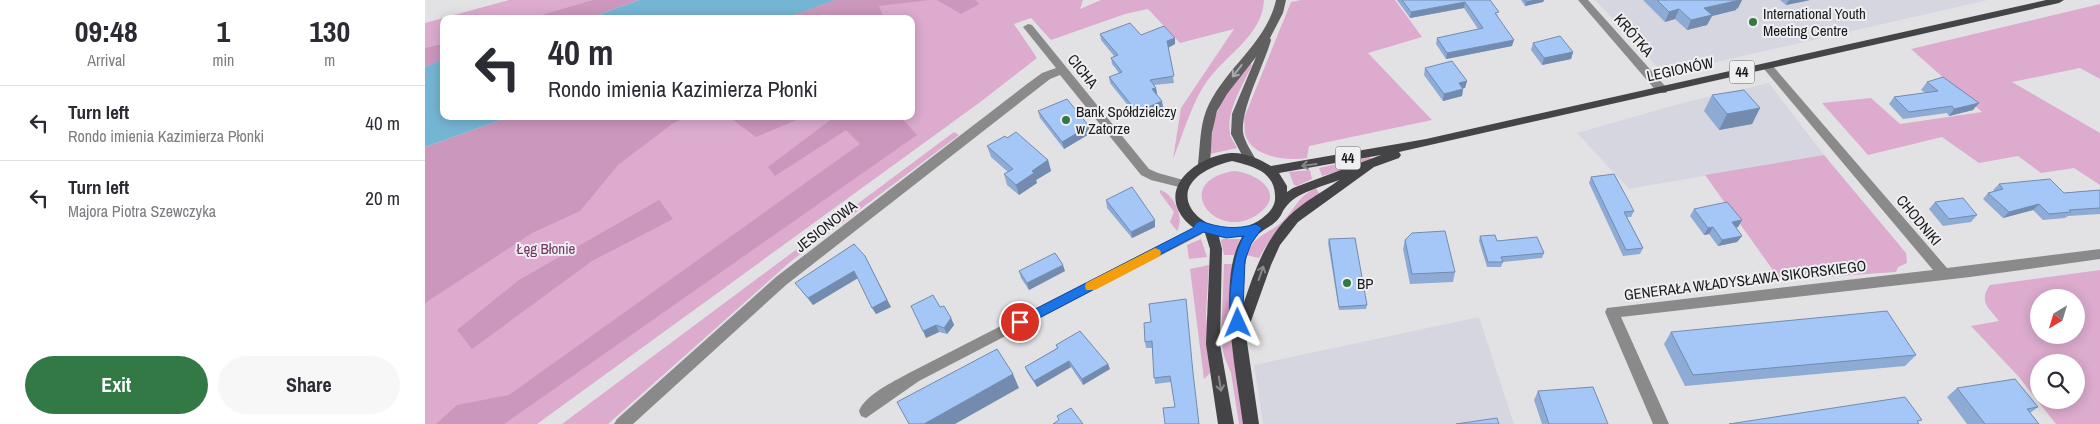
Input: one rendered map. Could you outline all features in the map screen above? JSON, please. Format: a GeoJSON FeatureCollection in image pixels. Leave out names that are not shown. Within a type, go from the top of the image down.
{"type":"FeatureCollection","features":[{"type":"Feature","properties":{"kind":"main road","name":"LEGIONÓW"},"geometry":{"type":"LineString","coordinates":[[1271,170],[1426,143],[2059,0]]}},
{"type":"Feature","properties":{"kind":"main road","name":"LEGIONÓW"},"geometry":{"type":"LineString","coordinates":[[1282,203],[1297,191],[1426,143]]}},
{"type":"Feature","properties":{"kind":"main road"},"geometry":{"type":"LineString","coordinates":[[1226,424],[1213,344],[1216,249],[1206,228],[1191,219],[1183,208],[1181,196],[1183,184],[1191,173],[1203,164],[1217,159],[1232,157],[1250,160],[1271,170],[1281,184],[1283,193],[1282,203]]}},
{"type":"Feature","properties":{"kind":"main road"},"geometry":{"type":"LineString","coordinates":[[1239,336],[1264,265],[1275,242],[1294,219],[1369,165]]}},
{"type":"Feature","properties":{"kind":"main road","name":"44"},"geometry":{"type":"LineString","coordinates":[[1206,228],[1226,233],[1242,232],[1256,228],[1273,217],[1282,203]]}},
{"type":"Feature","properties":{"kind":"main road","name":"44"},"geometry":{"type":"LineString","coordinates":[[1251,424],[1236,309],[1239,260],[1246,242],[1256,228]]}},
{"type":"Feature","properties":{"kind":"street"},"geometry":{"type":"LineString","coordinates":[[1203,164],[1207,126],[1216,102],[1226,84],[1268,33],[1276,19],[1281,0]]}},
{"type":"Feature","properties":{"kind":"street","name":"KRÓTKA"},"geometry":{"type":"LineString","coordinates":[[1583,0],[1662,90]]}},
{"type":"Feature","properties":{"kind":"street","name":"CICHA"},"geometry":{"type":"LineString","coordinates":[[1028,27],[1145,172],[1155,177],[1183,184]]}},
{"type":"Feature","properties":{"kind":"street"},"geometry":{"type":"LineString","coordinates":[[1250,160],[1237,134],[1238,114],[1259,63],[1268,33]]}},
{"type":"Feature","properties":{"kind":"street","name":"CHODNIKI"},"geometry":{"type":"LineString","coordinates":[[1768,67],[1944,274]]}},
{"type":"Feature","properties":{"kind":"street","name":"JESIONOWA"},"geometry":{"type":"LineString","coordinates":[[622,424],[781,281],[1031,87],[1046,76],[1062,70]]}},
{"type":"Feature","properties":{"kind":"street"},"geometry":{"type":"LineString","coordinates":[[866,411],[880,399],[914,377],[1206,228]]}},
{"type":"Feature","properties":{"kind":"street"},"geometry":{"type":"LineString","coordinates":[[1944,274],[2100,254]]}},
{"type":"Feature","properties":{"kind":"street","name":"GENERAŁA WŁADYSŁAWA SIKORSKIEGO"},"geometry":{"type":"LineString","coordinates":[[1661,424],[1612,312],[1944,274]]}},
{"type":"Feature","properties":{"kind":"shaded area"},"geometry":{"type":"Polygon","coordinates":[[[592,0],[639,0],[598,15],[541,15],[592,0]]]}},
{"type":"Feature","properties":{"kind":"shaded area"},"geometry":{"type":"Polygon","coordinates":[[[835,0],[929,0],[879,6],[882,15],[794,15],[835,0]]]}},
{"type":"Feature","properties":{"kind":"shaded area"},"geometry":{"type":"Polygon","coordinates":[[[937,0],[975,0],[979,4],[961,14],[937,0]]]}},
{"type":"Feature","properties":{"kind":"shaded area","name":"International Youth Meeting Centre"},"geometry":{"type":"Polygon","coordinates":[[[1595,0],[1988,0],[1664,74],[1595,0]]]}},
{"type":"Feature","properties":{"kind":"shaded area"},"geometry":{"type":"Polygon","coordinates":[[[440,44],[440,61],[425,67],[425,48],[440,44]]]}},
{"type":"Feature","properties":{"kind":"shaded area"},"geometry":{"type":"Polygon","coordinates":[[[1769,83],[1824,155],[1629,189],[1577,133],[1686,102],[1769,83]]]}},
{"type":"Feature","properties":{"kind":"shaded area"},"geometry":{"type":"Polygon","coordinates":[[[501,120],[680,120],[618,165],[580,211],[532,233],[425,303],[425,147],[501,120]]]}},
{"type":"Feature","properties":{"kind":"shaded area"},"geometry":{"type":"Polygon","coordinates":[[[733,120],[796,120],[756,137],[733,120]]]}},
{"type":"Feature","properties":{"kind":"shaded area"},"geometry":{"type":"Polygon","coordinates":[[[830,120],[904,120],[917,135],[504,424],[436,424],[457,405],[509,395],[860,144],[846,130],[775,176],[768,167],[830,120]]]}},
{"type":"Feature","properties":{"kind":"shaded area"},"geometry":{"type":"Polygon","coordinates":[[[659,200],[673,219],[592,261],[472,349],[457,330],[519,280],[659,200]]]}},
{"type":"Feature","properties":{"kind":"shaded area"},"geometry":{"type":"Polygon","coordinates":[[[1479,317],[1514,424],[1263,424],[1254,365],[1479,317]]]}},
{"type":"Feature","properties":{"kind":"green space"},"geometry":{"type":"Polygon","coordinates":[[[509,0],[592,0],[541,15],[454,15],[509,0]]]}},
{"type":"Feature","properties":{"kind":"green space","name":"Łęg Błonie"},"geometry":{"type":"Polygon","coordinates":[[[720,0],[1083,0],[1080,9],[1101,0],[1264,0],[1256,26],[1202,89],[1190,114],[1173,159],[1181,108],[1234,29],[1180,43],[1148,9],[1125,14],[1051,40],[1031,18],[1014,24],[1037,58],[979,103],[537,424],[425,424],[425,160],[553,120],[915,120],[915,15],[728,15],[720,0]]]}},
{"type":"Feature","properties":{"kind":"green space"},"geometry":{"type":"Polygon","coordinates":[[[1301,0],[1395,0],[1422,37],[1368,53],[1432,120],[1309,146],[1307,158],[1281,158],[1263,153],[1255,148],[1245,134],[1244,118],[1291,2],[1301,0]]]}},
{"type":"Feature","properties":{"kind":"green space"},"geometry":{"type":"Polygon","coordinates":[[[2100,4],[2100,79],[2080,68],[2012,82],[2100,133],[2100,185],[2074,168],[2041,173],[2018,156],[1979,163],[1942,137],[1868,155],[1822,103],[1871,98],[1900,124],[1982,112],[1911,49],[2100,4]]]}},
{"type":"Feature","properties":{"kind":"green space"},"geometry":{"type":"Polygon","coordinates":[[[440,19],[440,44],[425,48],[425,23],[440,19]]]}},
{"type":"Feature","properties":{"kind":"green space"},"geometry":{"type":"Polygon","coordinates":[[[1250,63],[1252,65],[1236,98],[1230,116],[1230,134],[1237,148],[1210,154],[1214,121],[1222,99],[1250,63]]]}},
{"type":"Feature","properties":{"kind":"green space"},"geometry":{"type":"Polygon","coordinates":[[[954,132],[959,135],[790,262],[608,424],[562,424],[954,132]]]}},
{"type":"Feature","properties":{"kind":"green space"},"geometry":{"type":"Polygon","coordinates":[[[1824,155],[1906,253],[1907,263],[1898,267],[1896,272],[1780,280],[1705,175],[1824,155]]]}},
{"type":"Feature","properties":{"kind":"green space"},"geometry":{"type":"Polygon","coordinates":[[[1369,157],[1372,159],[1369,162],[1322,176],[1319,168],[1369,157]]]}},
{"type":"Feature","properties":{"kind":"green space"},"geometry":{"type":"Polygon","coordinates":[[[1310,170],[1312,179],[1297,186],[1294,185],[1289,172],[1310,170]]]}},
{"type":"Feature","properties":{"kind":"green space"},"geometry":{"type":"Polygon","coordinates":[[[1234,171],[1260,180],[1269,192],[1270,199],[1266,206],[1258,214],[1242,221],[1228,221],[1215,216],[1206,208],[1202,197],[1204,187],[1214,177],[1234,171]]]}},
{"type":"Feature","properties":{"kind":"green space"},"geometry":{"type":"Polygon","coordinates":[[[1316,188],[1320,195],[1285,222],[1271,238],[1259,258],[1246,255],[1253,243],[1283,221],[1305,195],[1316,188]]]}},
{"type":"Feature","properties":{"kind":"green space"},"geometry":{"type":"Polygon","coordinates":[[[1160,190],[1170,196],[1177,207],[1180,220],[1177,231],[1170,222],[1174,212],[1160,193],[1160,190]]]}},
{"type":"Feature","properties":{"kind":"green space"},"geometry":{"type":"Polygon","coordinates":[[[1201,239],[1207,257],[1189,259],[1187,245],[1201,239]]]}},
{"type":"Feature","properties":{"kind":"green space"},"geometry":{"type":"Polygon","coordinates":[[[1222,239],[1240,239],[1234,255],[1224,255],[1222,239]]]}},
{"type":"Feature","properties":{"kind":"green space"},"geometry":{"type":"Polygon","coordinates":[[[1224,264],[1233,264],[1229,301],[1230,325],[1245,424],[1239,424],[1231,373],[1224,356],[1221,339],[1224,264]]]}},
{"type":"Feature","properties":{"kind":"green space"},"geometry":{"type":"Polygon","coordinates":[[[1209,265],[1206,313],[1210,373],[1204,379],[1190,269],[1209,265]]]}},
{"type":"Feature","properties":{"kind":"green space"},"geometry":{"type":"Polygon","coordinates":[[[2100,270],[2100,424],[2056,424],[2044,409],[2085,409],[2085,354],[2030,354],[2030,391],[1971,326],[1999,321],[1986,304],[1985,296],[1990,285],[2100,270]]]}},
{"type":"Feature","properties":{"kind":"water"},"geometry":{"type":"Polygon","coordinates":[[[639,0],[835,0],[794,15],[598,15],[639,0]]]}},
{"type":"Feature","properties":{"kind":"water"},"geometry":{"type":"Polygon","coordinates":[[[440,61],[440,120],[501,120],[425,147],[425,67],[440,61]]]}},
{"type":"Feature","properties":{"kind":"building"},"geometry":{"type":"Polygon","coordinates":[[[1402,0],[1490,0],[1499,12],[1495,13],[1514,40],[1447,53],[1437,38],[1483,28],[1465,2],[1411,12],[1402,0]]]}},
{"type":"Feature","properties":{"kind":"building"},"geometry":{"type":"Polygon","coordinates":[[[1657,0],[1740,0],[1704,8],[1712,15],[1691,20],[1679,9],[1669,12],[1657,0]]]}},
{"type":"Feature","properties":{"kind":"building"},"geometry":{"type":"Polygon","coordinates":[[[1130,23],[1141,35],[1164,26],[1175,38],[1167,41],[1174,76],[1150,80],[1156,88],[1152,89],[1162,101],[1137,112],[1109,77],[1122,72],[1111,58],[1118,55],[1100,34],[1130,23]]]}},
{"type":"Feature","properties":{"kind":"building"},"geometry":{"type":"Polygon","coordinates":[[[1560,36],[1573,52],[1544,58],[1533,43],[1560,36]]]}},
{"type":"Feature","properties":{"kind":"building"},"geometry":{"type":"Polygon","coordinates":[[[1452,61],[1467,81],[1459,83],[1463,89],[1444,94],[1425,68],[1452,61]]]}},
{"type":"Feature","properties":{"kind":"building"},"geometry":{"type":"Polygon","coordinates":[[[1943,77],[1979,103],[1954,109],[1952,106],[1909,112],[1894,97],[1938,91],[1927,82],[1943,77]]]}},
{"type":"Feature","properties":{"kind":"building"},"geometry":{"type":"Polygon","coordinates":[[[1744,90],[1760,108],[1727,114],[1712,95],[1744,90]]]}},
{"type":"Feature","properties":{"kind":"building"},"geometry":{"type":"Polygon","coordinates":[[[1067,99],[1089,126],[1062,142],[1038,111],[1067,99]]]}},
{"type":"Feature","properties":{"kind":"building"},"geometry":{"type":"Polygon","coordinates":[[[1016,132],[1048,160],[1032,171],[1034,173],[1016,185],[1004,174],[1013,169],[987,146],[1016,132]]]}},
{"type":"Feature","properties":{"kind":"building"},"geometry":{"type":"Polygon","coordinates":[[[1614,174],[1634,211],[1624,212],[1643,248],[1626,250],[1591,177],[1614,174]]]}},
{"type":"Feature","properties":{"kind":"building"},"geometry":{"type":"Polygon","coordinates":[[[2050,179],[2064,193],[2100,190],[2100,208],[2069,210],[2071,212],[2049,214],[2039,204],[2009,212],[1988,193],[2003,189],[1999,184],[2050,179]]]}},
{"type":"Feature","properties":{"kind":"building"},"geometry":{"type":"Polygon","coordinates":[[[1132,187],[1155,220],[1131,232],[1106,200],[1132,187]]]}},
{"type":"Feature","properties":{"kind":"building"},"geometry":{"type":"Polygon","coordinates":[[[1963,198],[1977,215],[1949,219],[1935,202],[1963,198]]]}},
{"type":"Feature","properties":{"kind":"building"},"geometry":{"type":"Polygon","coordinates":[[[1727,202],[1742,220],[1732,222],[1742,236],[1722,240],[1713,227],[1708,228],[1694,209],[1727,202]]]}},
{"type":"Feature","properties":{"kind":"building"},"geometry":{"type":"Polygon","coordinates":[[[1445,231],[1455,272],[1412,274],[1405,240],[1412,233],[1445,231]]]}},
{"type":"Feature","properties":{"kind":"building"},"geometry":{"type":"Polygon","coordinates":[[[1495,235],[1497,241],[1537,237],[1544,253],[1501,257],[1503,262],[1488,262],[1480,236],[1495,235]]]}},
{"type":"Feature","properties":{"kind":"building"},"geometry":{"type":"Polygon","coordinates":[[[1355,238],[1367,305],[1339,307],[1329,239],[1355,238]]]}},
{"type":"Feature","properties":{"kind":"building"},"geometry":{"type":"Polygon","coordinates":[[[854,244],[865,256],[887,300],[872,308],[854,271],[808,298],[795,283],[854,244]]]}},
{"type":"Feature","properties":{"kind":"building"},"geometry":{"type":"Polygon","coordinates":[[[1055,253],[1063,265],[1027,283],[1019,271],[1055,253]]]}},
{"type":"Feature","properties":{"kind":"building"},"geometry":{"type":"Polygon","coordinates":[[[933,295],[940,307],[944,306],[951,318],[944,328],[936,325],[923,331],[911,306],[933,295]]]}},
{"type":"Feature","properties":{"kind":"building"},"geometry":{"type":"Polygon","coordinates":[[[1186,299],[1199,424],[1165,424],[1163,408],[1175,407],[1170,376],[1154,378],[1152,341],[1145,342],[1144,323],[1151,322],[1149,304],[1186,299]]]}},
{"type":"Feature","properties":{"kind":"building"},"geometry":{"type":"Polygon","coordinates":[[[1887,311],[1916,355],[1693,375],[1671,332],[1887,311]]]}},
{"type":"Feature","properties":{"kind":"building"},"geometry":{"type":"Polygon","coordinates":[[[1080,331],[1108,364],[1082,379],[1069,361],[1034,381],[1025,367],[1058,348],[1056,345],[1080,331]]]}},
{"type":"Feature","properties":{"kind":"building"},"geometry":{"type":"Polygon","coordinates":[[[997,349],[1013,374],[924,424],[909,424],[897,402],[997,349]]]}},
{"type":"Feature","properties":{"kind":"building"},"geometry":{"type":"Polygon","coordinates":[[[2015,379],[2030,397],[2030,408],[2027,409],[2039,424],[1985,424],[1957,388],[2015,379]]]}},
{"type":"Feature","properties":{"kind":"building"},"geometry":{"type":"Polygon","coordinates":[[[1593,387],[1608,424],[1549,424],[1538,391],[1593,387]]]}},
{"type":"Feature","properties":{"kind":"building"},"geometry":{"type":"Polygon","coordinates":[[[1905,397],[1922,420],[1917,421],[1919,424],[1729,424],[1905,397]]]}},
{"type":"Feature","properties":{"kind":"building"},"geometry":{"type":"Polygon","coordinates":[[[1071,408],[1083,424],[1053,424],[1059,420],[1057,416],[1071,408]]]}},
{"type":"Feature","properties":{"kind":"building"},"geometry":{"type":"Polygon","coordinates":[[[1497,418],[1499,424],[1456,424],[1497,418]]]}},
{"type":"Feature","properties":{"kind":"slow traffic"},"geometry":{"type":"LineString","coordinates":[[1091,286],[1155,253]]}},
{"type":"Feature","properties":{"kind":"place","name":"International Youth Meeting Centre"},"geometry":{"type":"Point","coordinates":[1753,22]}},
{"type":"Feature","properties":{"kind":"place","name":"Bank Spółdzielczy w Zatorze"},"geometry":{"type":"Point","coordinates":[1066,120]}},
{"type":"Feature","properties":{"kind":"place","name":"BP"},"geometry":{"type":"Point","coordinates":[1347,283]}},
{"type":"Feature","properties":{"kind":"route"},"geometry":{"type":"LineString","coordinates":[[1020,322],[1198,231],[1200,226],[1211,231],[1226,233],[1242,232],[1256,228],[1246,242],[1239,260],[1236,309],[1238,323]]}}]}
